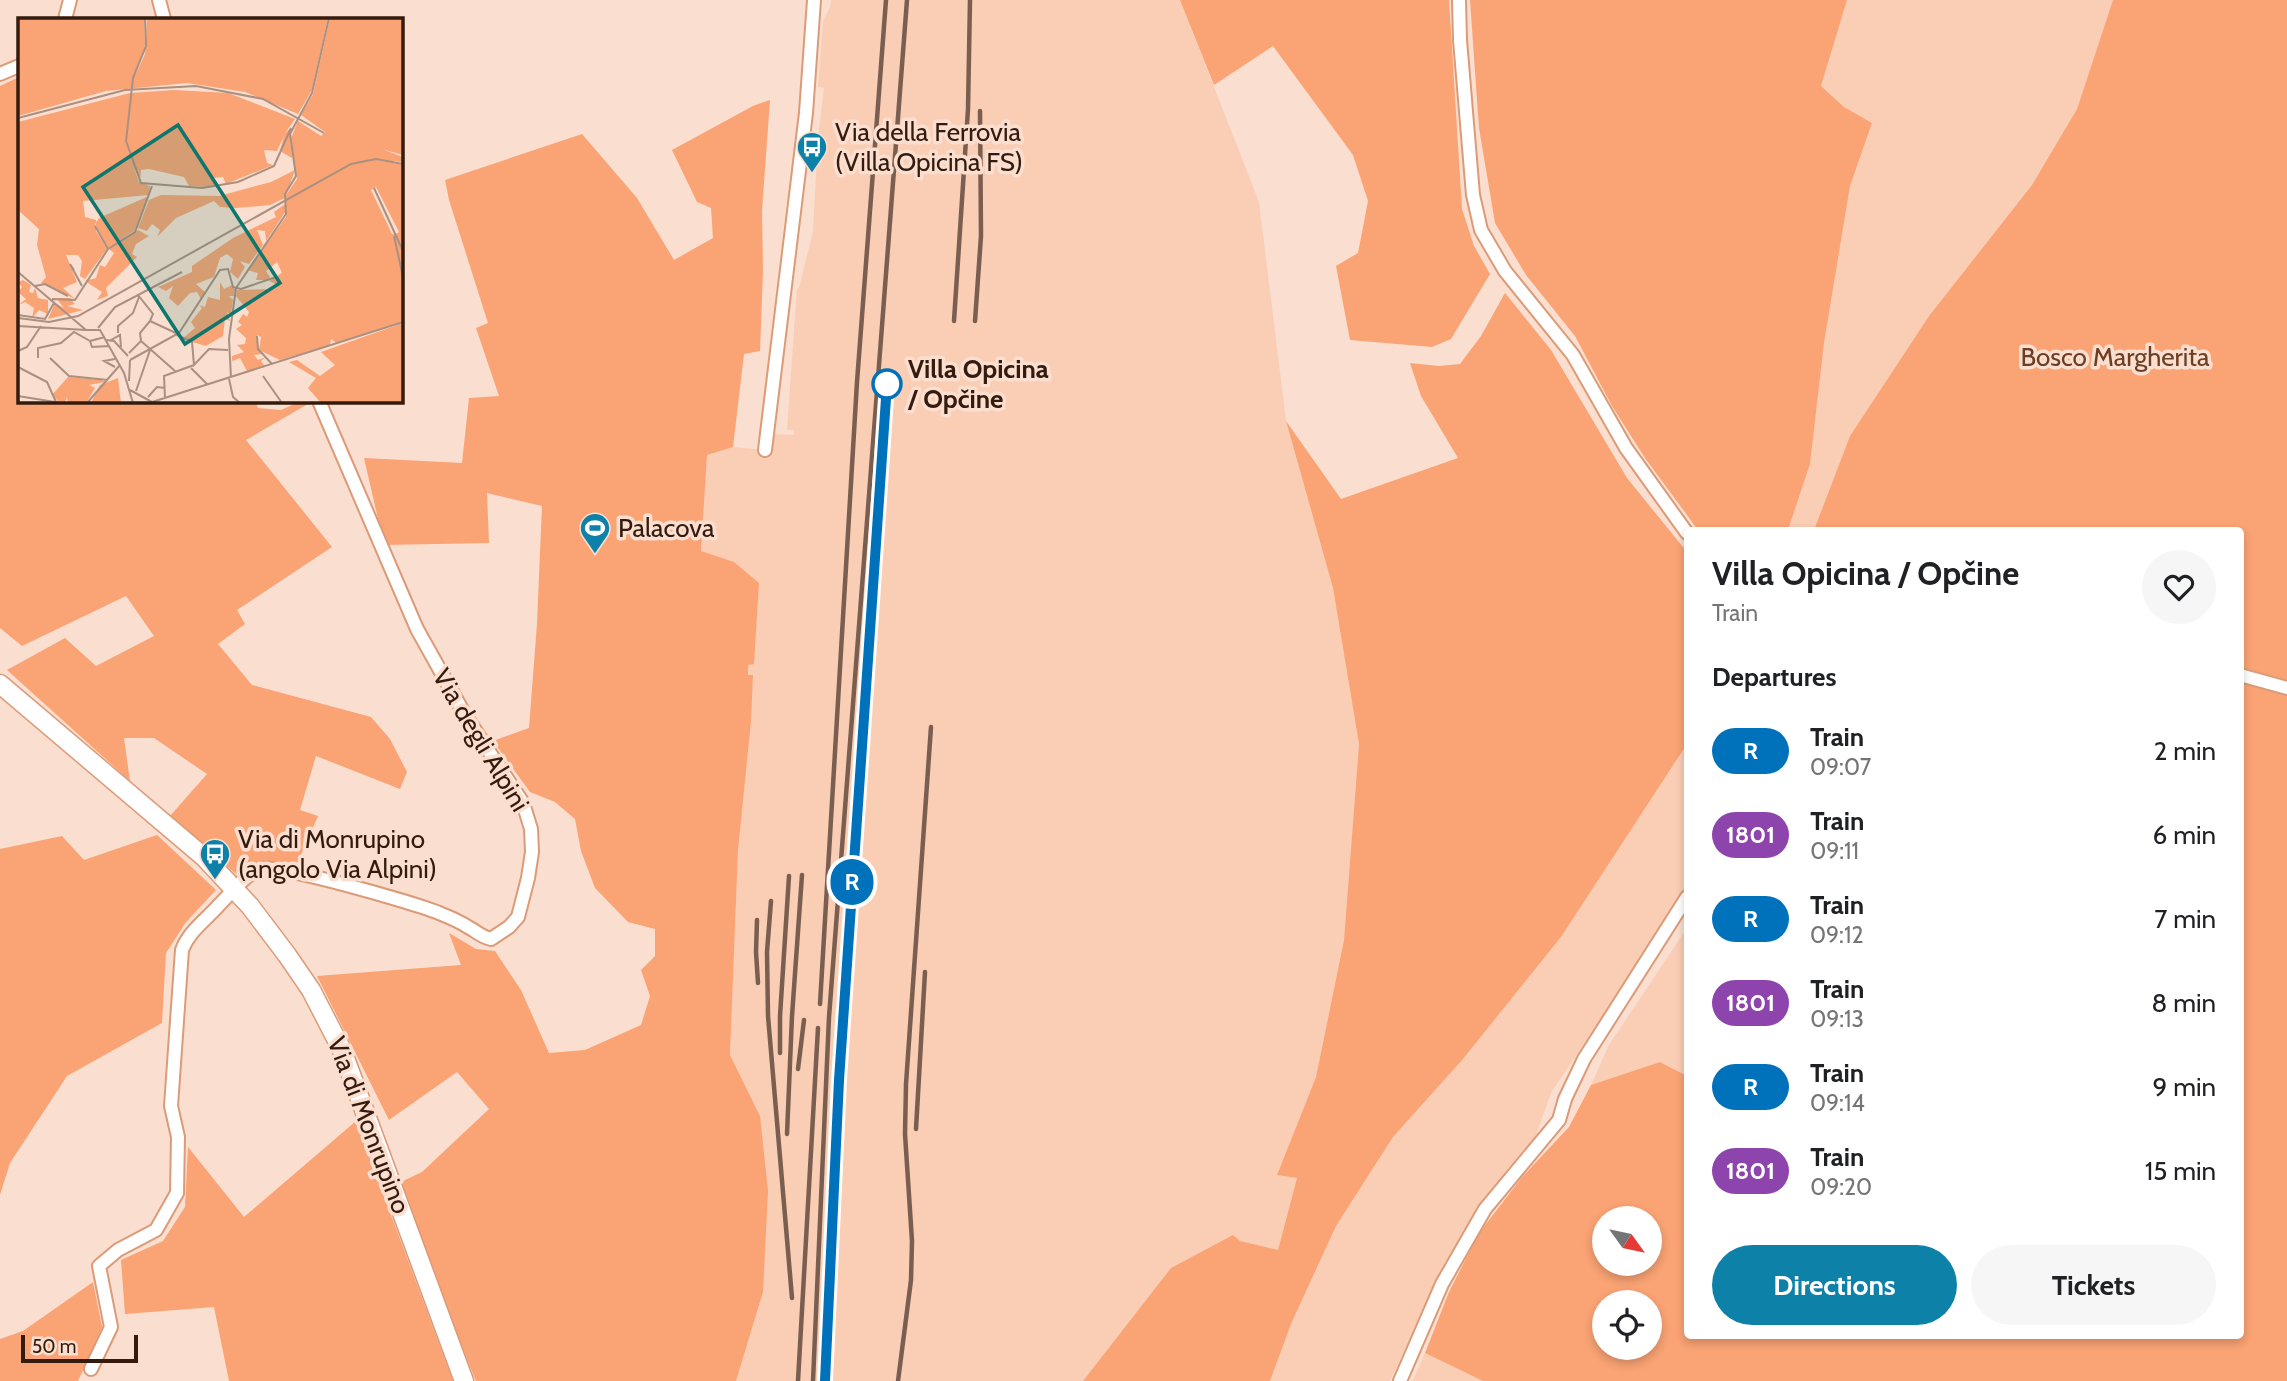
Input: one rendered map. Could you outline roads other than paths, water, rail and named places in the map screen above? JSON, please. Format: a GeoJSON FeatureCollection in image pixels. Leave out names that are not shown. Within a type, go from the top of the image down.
{"type":"FeatureCollection","features":[{"type":"Feature","properties":{"kind":"main road","name":"Via di Monrupino"},"geometry":{"type":"LineString","coordinates":[[0,684],[187,842],[235,889],[269,929],[299,972],[342,1050],[464,1381]]}},
{"type":"Feature","properties":{"kind":"street"},"geometry":{"type":"LineString","coordinates":[[65,18],[70,0]]}},
{"type":"Feature","properties":{"kind":"street"},"geometry":{"type":"LineString","coordinates":[[159,0],[164,18]]}},
{"type":"Feature","properties":{"kind":"street"},"geometry":{"type":"LineString","coordinates":[[765,450],[806,113],[814,0]]}},
{"type":"Feature","properties":{"kind":"street"},"geometry":{"type":"LineString","coordinates":[[1459,0],[1473,195],[1482,230],[1505,271],[1573,355],[1626,449],[1684,529]]}},
{"type":"Feature","properties":{"kind":"street"},"geometry":{"type":"LineString","coordinates":[[0,74],[18,66]]}},
{"type":"Feature","properties":{"kind":"street","name":"Via degli Alpini"},"geometry":{"type":"LineString","coordinates":[[235,889],[259,869],[297,873],[434,911],[491,939],[518,917],[528,878],[532,852],[531,829],[523,803],[465,715],[417,629],[319,402]]}},
{"type":"Feature","properties":{"kind":"street"},"geometry":{"type":"LineString","coordinates":[[2244,676],[2287,688]]}},
{"type":"Feature","properties":{"kind":"street"},"geometry":{"type":"LineString","coordinates":[[91,1369],[111,1327],[99,1266],[118,1250],[156,1230],[177,1193],[178,1137],[171,1106],[182,950],[186,940],[235,889]]}},
{"type":"Feature","properties":{"kind":"street"},"geometry":{"type":"LineString","coordinates":[[1400,1381],[1442,1284],[1485,1209],[1559,1120],[1565,1099],[1584,1059],[1684,902]]}},
{"type":"Feature","properties":{"kind":"railway"},"geometry":{"type":"LineString","coordinates":[[820,1004],[857,382],[886,0]]}},
{"type":"Feature","properties":{"kind":"railway"},"geometry":{"type":"LineString","coordinates":[[813,1381],[829,1017],[907,0]]}},
{"type":"Feature","properties":{"kind":"railway"},"geometry":{"type":"LineString","coordinates":[[954,321],[968,109],[970,0]]}},
{"type":"Feature","properties":{"kind":"railway"},"geometry":{"type":"LineString","coordinates":[[975,321],[981,236],[980,111]]}},
{"type":"Feature","properties":{"kind":"railway"},"geometry":{"type":"LineString","coordinates":[[825,1381],[838,1106],[888,371]]}},
{"type":"Feature","properties":{"kind":"railway"},"geometry":{"type":"LineString","coordinates":[[898,1381],[911,1280],[912,1241],[905,1134],[906,1084],[931,727]]}},
{"type":"Feature","properties":{"kind":"railway"},"geometry":{"type":"LineString","coordinates":[[787,1134],[802,875]]}},
{"type":"Feature","properties":{"kind":"railway"},"geometry":{"type":"LineString","coordinates":[[780,1053],[789,876]]}},
{"type":"Feature","properties":{"kind":"railway"},"geometry":{"type":"LineString","coordinates":[[771,901],[767,952],[768,1016],[792,1298]]}},
{"type":"Feature","properties":{"kind":"railway"},"geometry":{"type":"LineString","coordinates":[[757,920],[758,983]]}},
{"type":"Feature","properties":{"kind":"railway"},"geometry":{"type":"LineString","coordinates":[[916,1129],[925,972]]}},
{"type":"Feature","properties":{"kind":"railway"},"geometry":{"type":"LineString","coordinates":[[798,1069],[804,1020]]}},
{"type":"Feature","properties":{"kind":"railway"},"geometry":{"type":"LineString","coordinates":[[798,1381],[818,1028]]}},
{"type":"Feature","properties":{"kind":"train","name":"R"},"geometry":{"type":"LineString","coordinates":[[825,1381],[839,1080],[887,384]]}},
{"type":"Feature","properties":{"kind":"place","name":"Via della Ferrovia (Villa Opicina FS)"},"geometry":{"type":"Point","coordinates":[812,174]}},
{"type":"Feature","properties":{"kind":"place","name":"Villa Opicina / Opčine"},"geometry":{"type":"Point","coordinates":[887,384]}},
{"type":"Feature","properties":{"kind":"place","name":"Palacova"},"geometry":{"type":"Point","coordinates":[595,555]}},
{"type":"Feature","properties":{"kind":"place","name":"Via di Monrupino (angolo Via Alpini)"},"geometry":{"type":"Point","coordinates":[215,881]}},
{"type":"Feature","properties":{"kind":"park label","name":"Bosco Margherita"},"geometry":{"type":"Point","coordinates":[2115,357]}}]}
